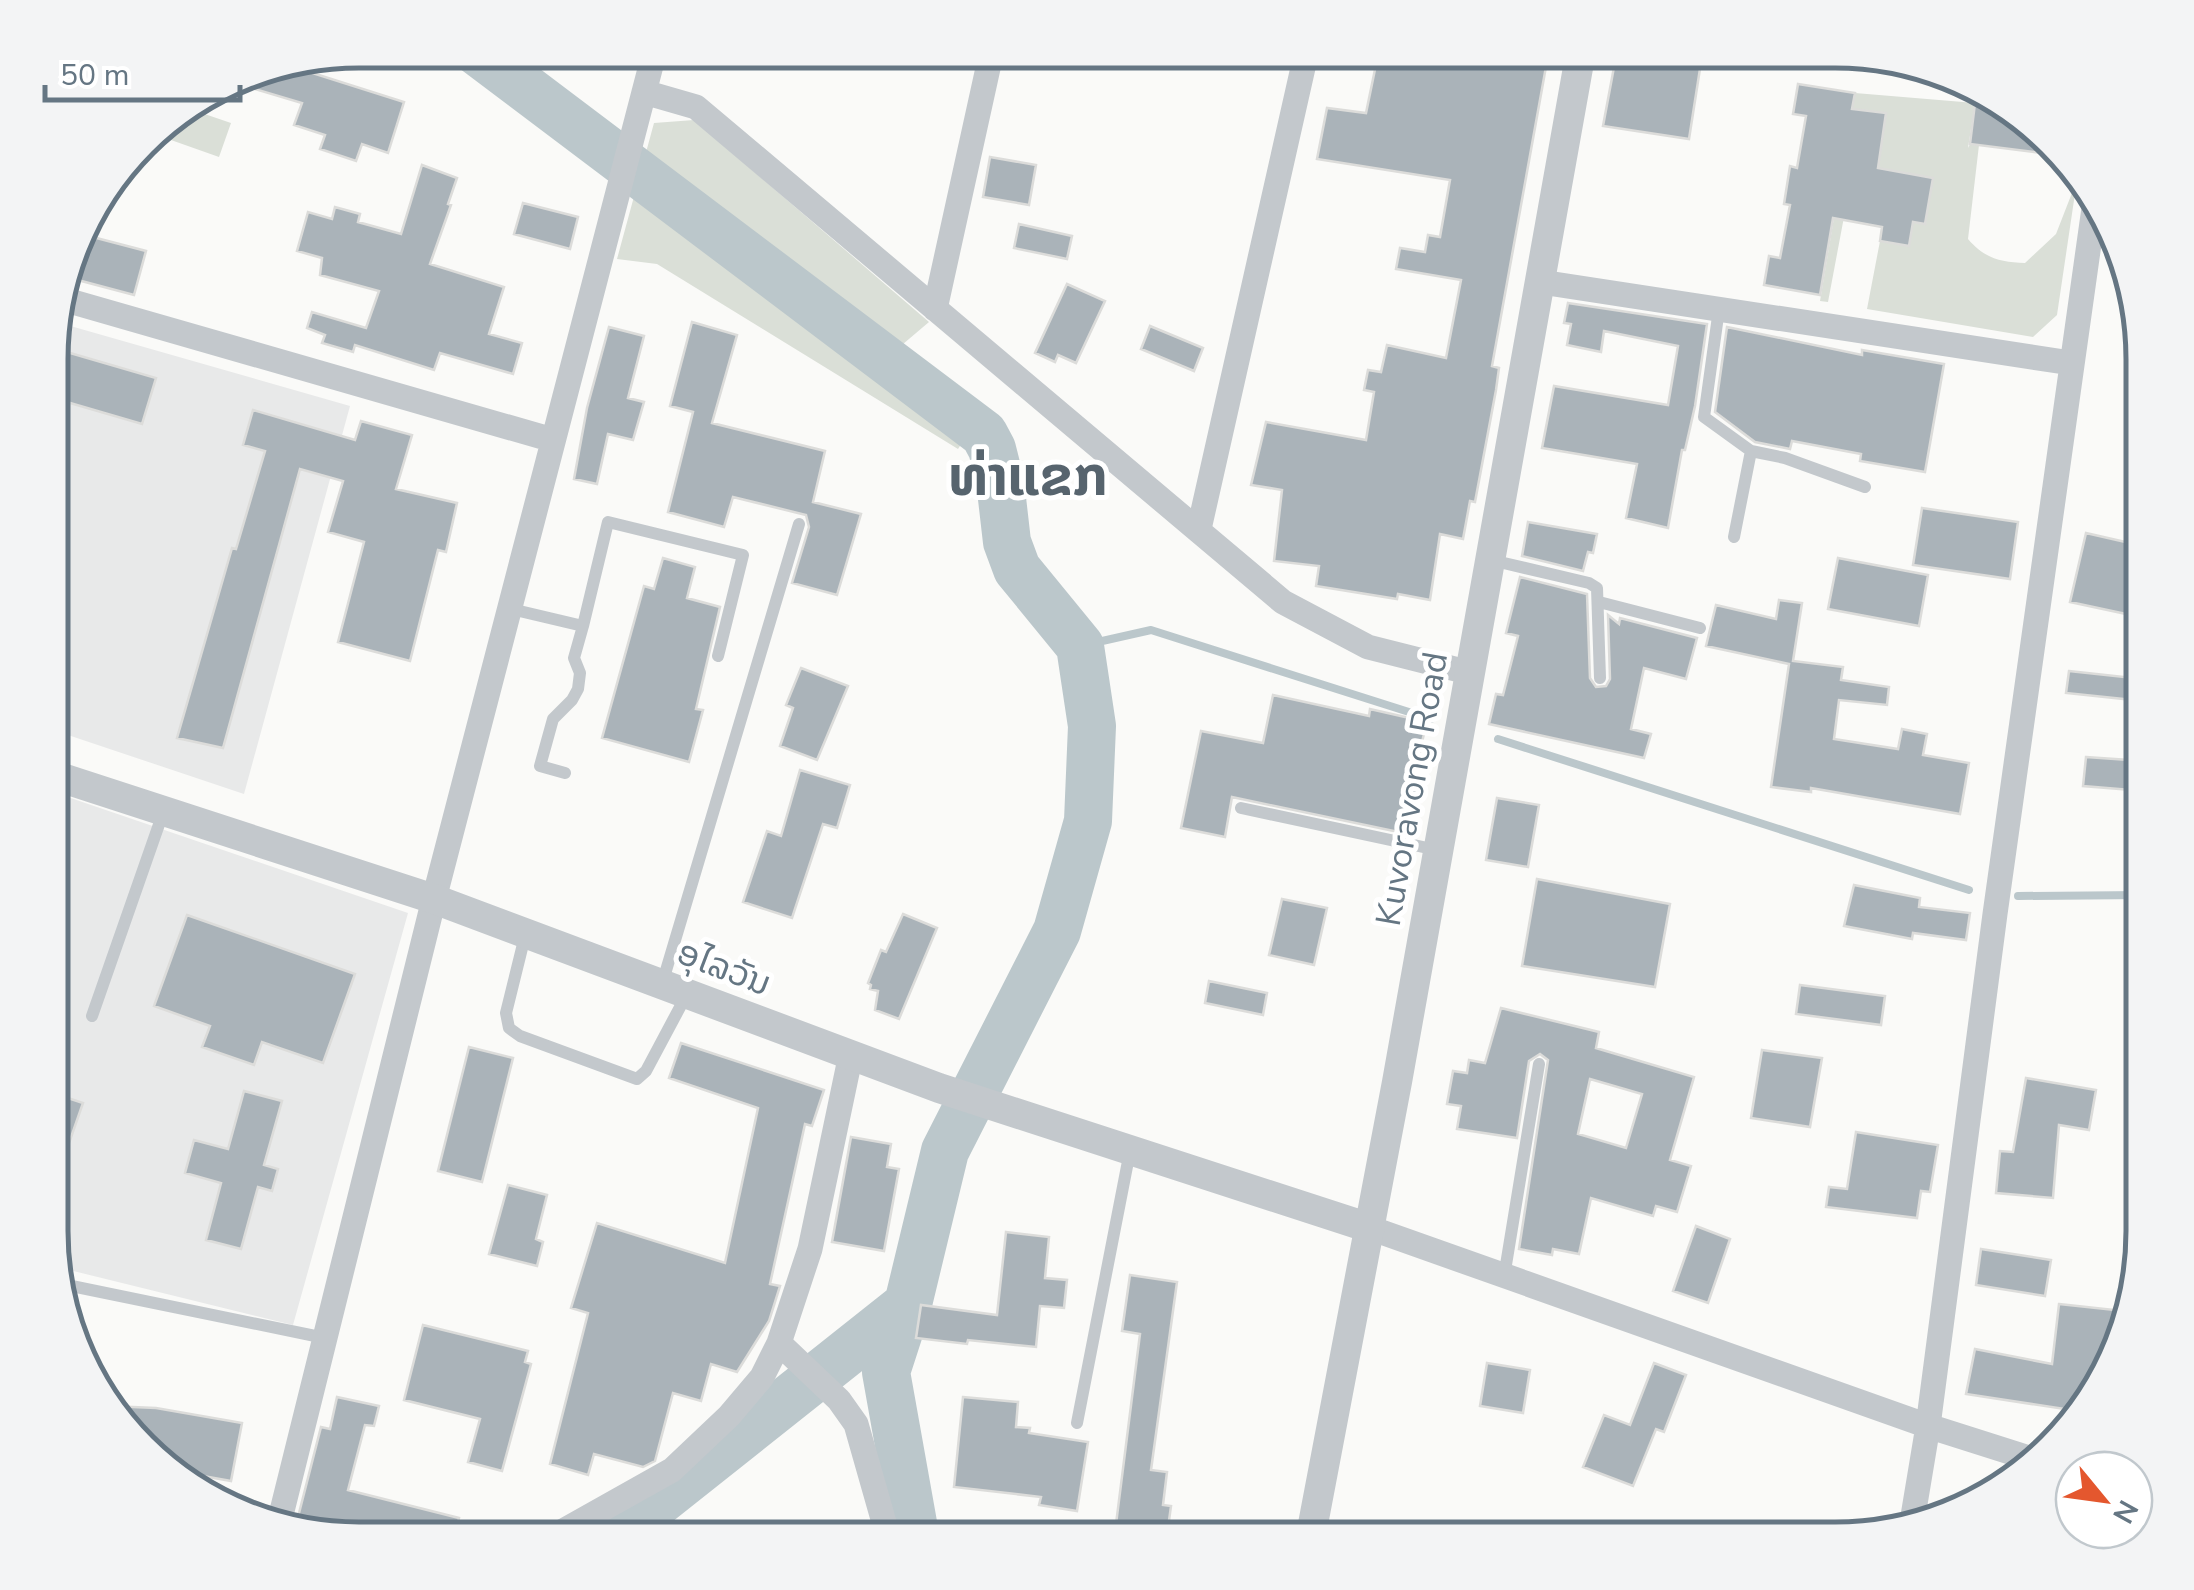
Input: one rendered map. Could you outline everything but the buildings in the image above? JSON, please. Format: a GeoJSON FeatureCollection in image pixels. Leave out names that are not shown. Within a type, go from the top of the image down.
{"type":"FeatureCollection","features":[{"type":"Feature","properties":{"kind":"street"},"geometry":{"type":"LineString","coordinates":[[282,1512],[434,898],[650,68]]}},
{"type":"Feature","properties":{"kind":"street"},"geometry":{"type":"LineString","coordinates":[[934,309],[988,68]]}},
{"type":"Feature","properties":{"kind":"street"},"geometry":{"type":"LineString","coordinates":[[1200,529],[1302,68]]}},
{"type":"Feature","properties":{"kind":"street","name":"Kuvoravong Road"},"geometry":{"type":"LineString","coordinates":[[1313,1522],[1439,851],[1577,68]]}},
{"type":"Feature","properties":{"kind":"street"},"geometry":{"type":"LineString","coordinates":[[641,102],[696,106],[1283,602],[1368,647],[1471,673]]}},
{"type":"Feature","properties":{"kind":"street"},"geometry":{"type":"LineString","coordinates":[[1914,1511],[2092,221]]}},
{"type":"Feature","properties":{"kind":"street"},"geometry":{"type":"LineString","coordinates":[[1541,282],[2071,363]]}},
{"type":"Feature","properties":{"kind":"street"},"geometry":{"type":"LineString","coordinates":[[73,302],[553,440]]}},
{"type":"Feature","properties":{"kind":"street","name":"ອຸໄລວັນ"},"geometry":{"type":"LineString","coordinates":[[68,780],[434,898],[938,1088],[1370,1228]]}},
{"type":"Feature","properties":{"kind":"street"},"geometry":{"type":"LineString","coordinates":[[578,1522],[690,1456],[762,1377],[779,1343],[810,1249],[851,1054]]}},
{"type":"Feature","properties":{"kind":"street"},"geometry":{"type":"LineString","coordinates":[[1370,1228],[2020,1455]]}},
{"type":"Feature","properties":{"kind":"street"},"geometry":{"type":"LineString","coordinates":[[779,1343],[839,1400],[856,1424],[884,1522]]}},
{"type":"Feature","properties":{"kind":"lane"},"geometry":{"type":"LineString","coordinates":[[1719,309],[1704,416],[1751,451],[1785,458],[1865,487]]}},
{"type":"Feature","properties":{"kind":"lane"},"geometry":{"type":"LineString","coordinates":[[1734,538],[1751,451]]}},
{"type":"Feature","properties":{"kind":"lane"},"geometry":{"type":"LineString","coordinates":[[565,772],[540,766],[552,719],[578,689],[580,673],[574,658],[608,522],[743,555],[718,656]]}},
{"type":"Feature","properties":{"kind":"lane"},"geometry":{"type":"LineString","coordinates":[[525,935],[506,1013],[509,1028],[520,1036],[637,1079],[646,1072],[675,989],[799,524]]}},
{"type":"Feature","properties":{"kind":"lane"},"geometry":{"type":"LineString","coordinates":[[1491,560],[1597,588],[1600,678]]}},
{"type":"Feature","properties":{"kind":"lane"},"geometry":{"type":"LineString","coordinates":[[1599,602],[1700,628]]}},
{"type":"Feature","properties":{"kind":"lane"},"geometry":{"type":"LineString","coordinates":[[510,608],[583,626]]}},
{"type":"Feature","properties":{"kind":"lane"},"geometry":{"type":"LineString","coordinates":[[1241,808],[1439,851]]}},
{"type":"Feature","properties":{"kind":"lane"},"geometry":{"type":"LineString","coordinates":[[92,1016],[163,813]]}},
{"type":"Feature","properties":{"kind":"lane"},"geometry":{"type":"LineString","coordinates":[[1504,1276],[1539,1064]]}},
{"type":"Feature","properties":{"kind":"lane"},"geometry":{"type":"LineString","coordinates":[[1077,1423],[1130,1150]]}},
{"type":"Feature","properties":{"kind":"lane"},"geometry":{"type":"LineString","coordinates":[[73,1286],[325,1338]]}},
{"type":"Feature","properties":{"kind":"shaded area"},"geometry":{"type":"Polygon","coordinates":[[[1855,93],[1975,103],[1968,148],[1970,144],[1979,145],[1968,239],[1994,258],[2025,263],[2056,234],[2073,191],[2075,194],[2057,315],[2033,337],[1867,309],[1880,241],[1913,222],[1925,224],[1933,179],[1876,168],[1850,185],[1828,302],[1820,301],[1855,93]]]}},
{"type":"Feature","properties":{"kind":"shaded area"},"geometry":{"type":"Polygon","coordinates":[[[202,113],[231,123],[219,157],[168,139],[202,113]]]}},
{"type":"Feature","properties":{"kind":"shaded area"},"geometry":{"type":"Polygon","coordinates":[[[694,120],[929,322],[896,350],[834,298],[780,295],[969,432],[958,449],[657,264],[617,259],[654,123],[694,120]]]}},
{"type":"Feature","properties":{"kind":"shaded area"},"geometry":{"type":"Polygon","coordinates":[[[70,326],[350,406],[244,794],[68,735],[70,326]]]}},
{"type":"Feature","properties":{"kind":"shaded area"},"geometry":{"type":"Polygon","coordinates":[[[68,797],[408,913],[293,1325],[71,1270],[68,797]]]}},
{"type":"Feature","properties":{"kind":"waterway"},"geometry":{"type":"LineString","coordinates":[[499,68],[984,434],[1000,481],[1007,542],[1017,569],[1080,646],[1092,726],[1088,821],[1057,931],[945,1151],[908,1304],[651,1508],[624,1522]]}},
{"type":"Feature","properties":{"kind":"waterway"},"geometry":{"type":"LineString","coordinates":[[1080,646],[1151,630],[1431,719]]}},
{"type":"Feature","properties":{"kind":"waterway"},"geometry":{"type":"LineString","coordinates":[[1498,739],[1969,890]]}},
{"type":"Feature","properties":{"kind":"waterway"},"geometry":{"type":"LineString","coordinates":[[2018,896],[2126,895]]}},
{"type":"Feature","properties":{"kind":"waterway"},"geometry":{"type":"LineString","coordinates":[[908,1304],[886,1372],[913,1522]]}},
{"type":"Feature","properties":{"kind":"district","name":"ທ່າແຂກ"},"geometry":{"type":"Point","coordinates":[1028,476]}}]}
